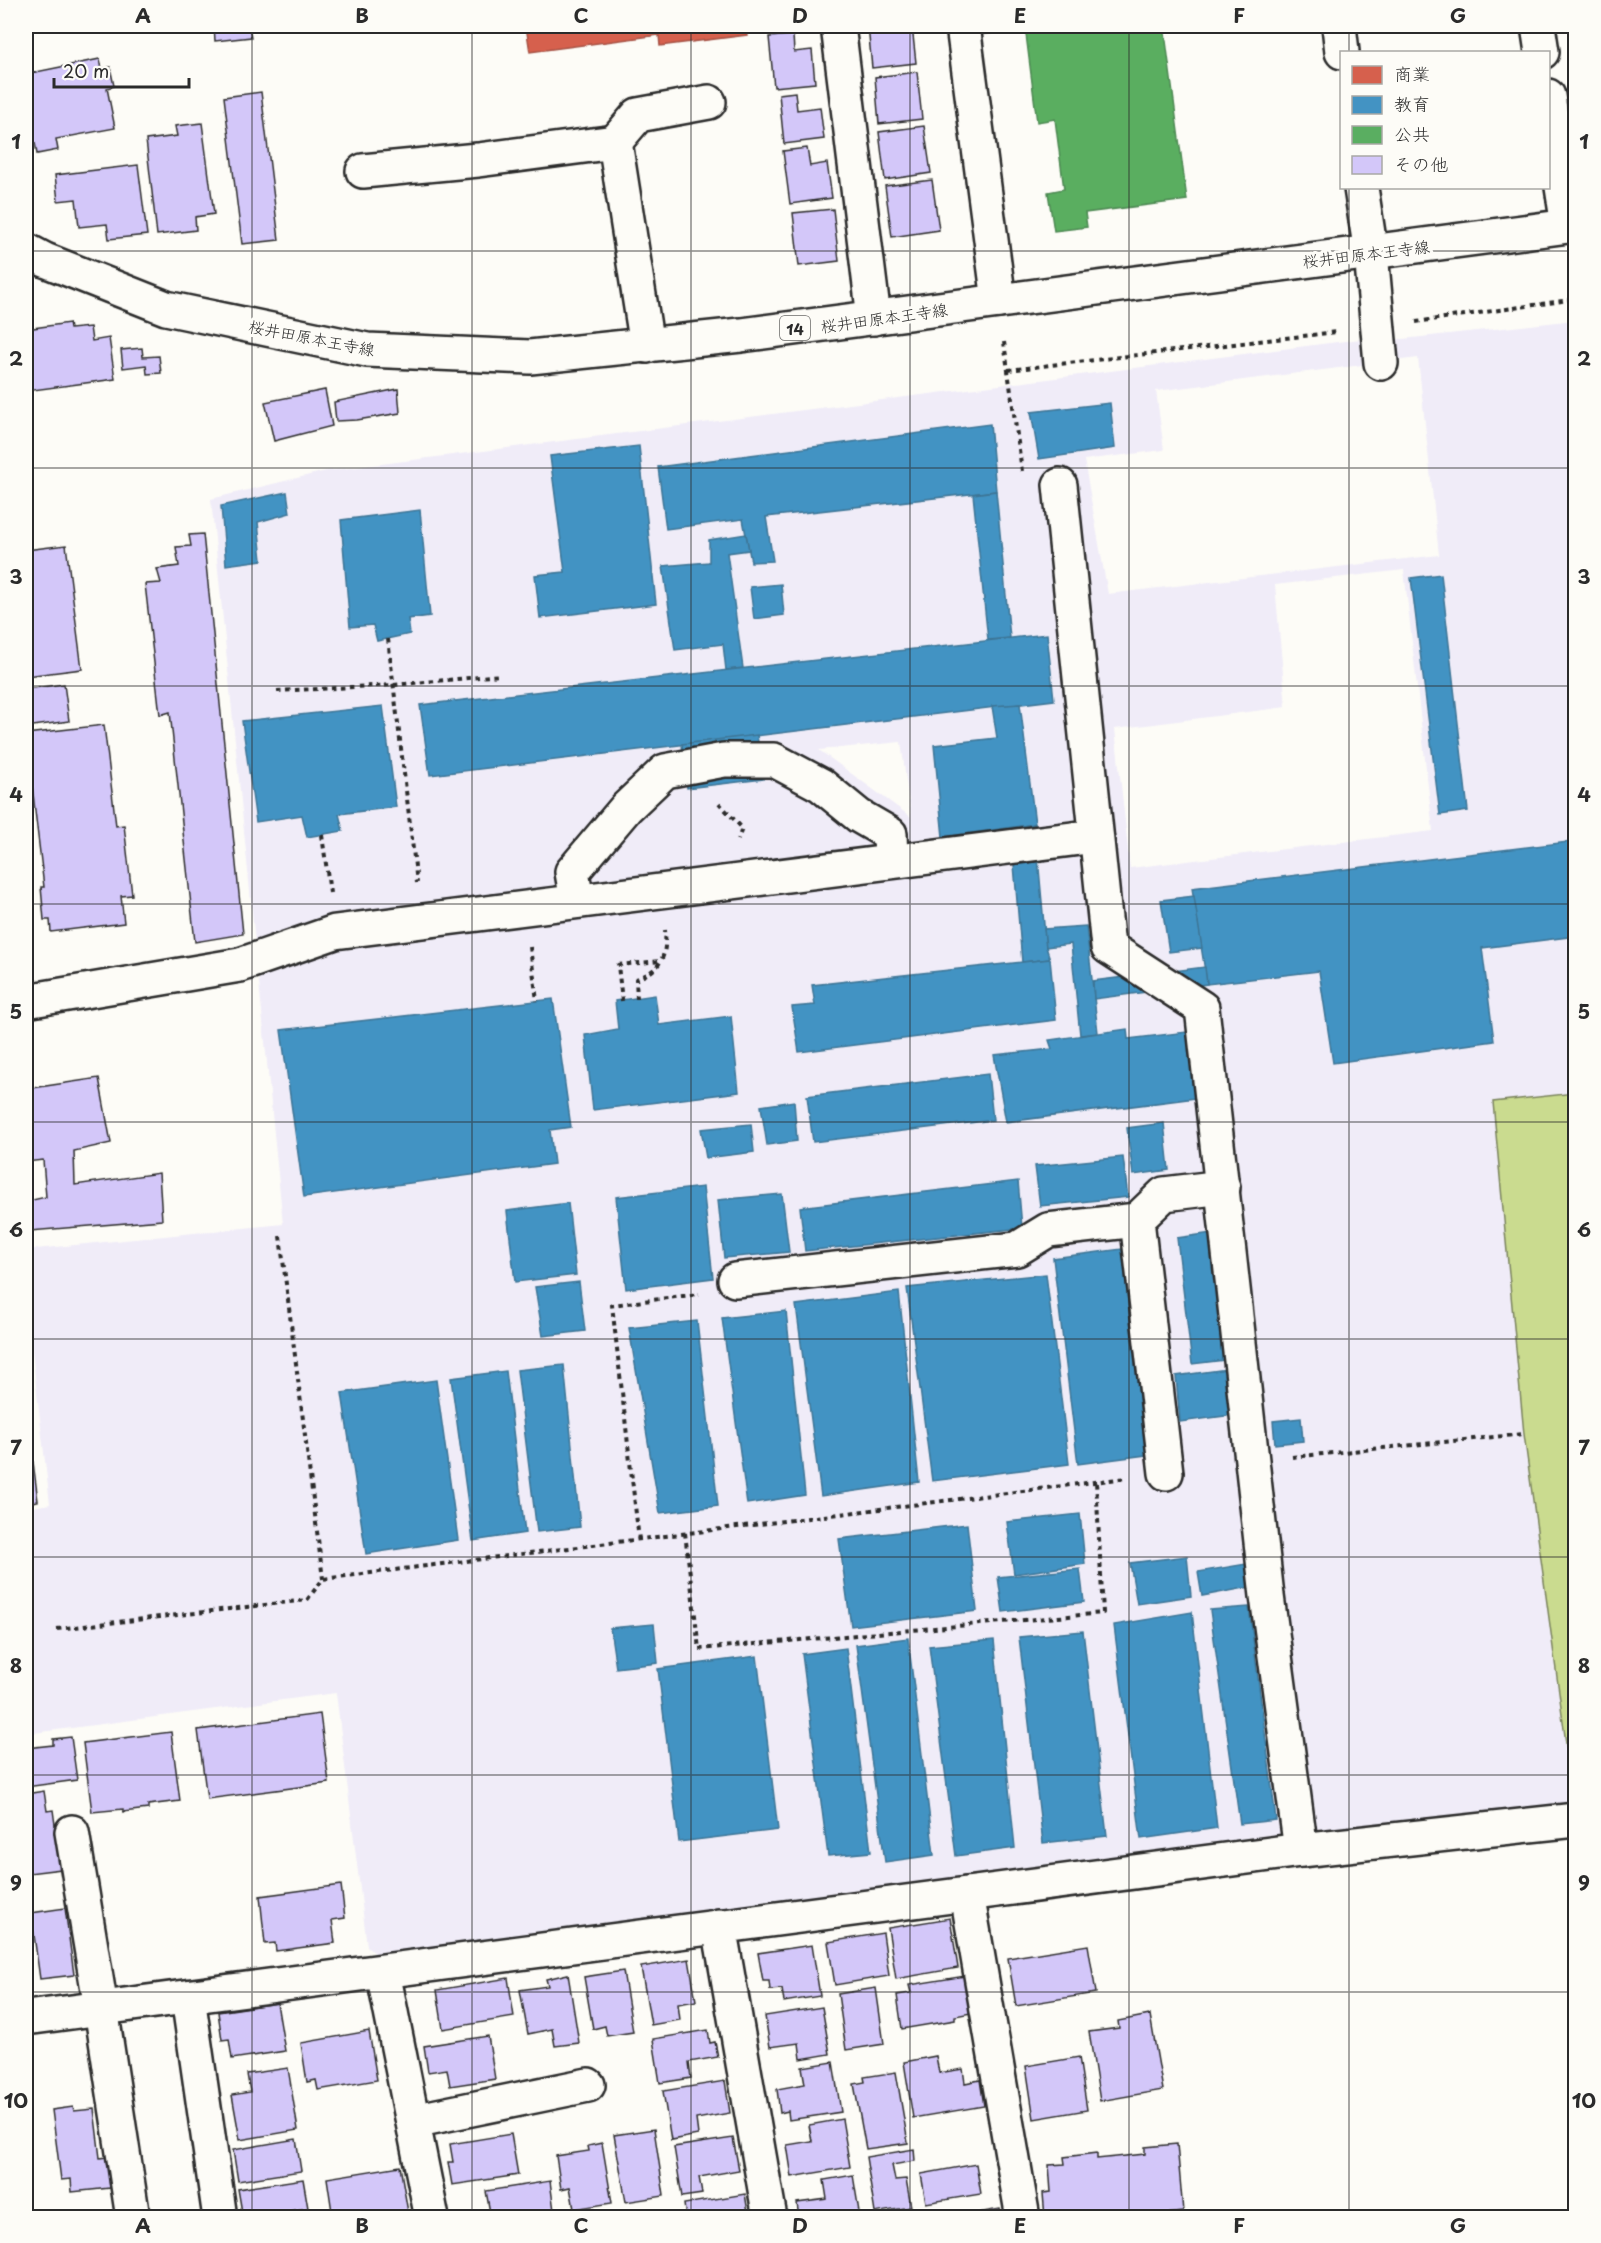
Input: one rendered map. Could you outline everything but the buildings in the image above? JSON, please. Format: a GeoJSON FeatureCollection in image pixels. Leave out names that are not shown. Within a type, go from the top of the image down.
{"type":"FeatureCollection","features":[{"type":"Feature","properties":{"kind":"street"},"geometry":{"type":"LineString","coordinates":[[838,26],[874,318]]}},
{"type":"Feature","properties":{"kind":"street"},"geometry":{"type":"LineString","coordinates":[[963,26],[999,302]]}},
{"type":"Feature","properties":{"kind":"street"},"geometry":{"type":"LineString","coordinates":[[1338,26],[1342,51]]}},
{"type":"Feature","properties":{"kind":"street"},"geometry":{"type":"LineString","coordinates":[[1538,26],[1542,51]]}},
{"type":"Feature","properties":{"kind":"street"},"geometry":{"type":"LineString","coordinates":[[363,171],[478,160],[615,142],[638,115],[708,102]]}},
{"type":"Feature","properties":{"kind":"street"},"geometry":{"type":"LineString","coordinates":[[1550,107],[1572,226]]}},
{"type":"Feature","properties":{"kind":"street"},"geometry":{"type":"LineString","coordinates":[[615,142],[646,345]]}},
{"type":"Feature","properties":{"kind":"street"},"geometry":{"type":"LineString","coordinates":[[1361,189],[1371,253],[1381,363]]}},
{"type":"Feature","properties":{"kind":"street","name":"桜井田原本王寺線"},"geometry":{"type":"LineString","coordinates":[[32,258],[166,308],[367,350],[530,357],[874,318],[1572,226]]}},
{"type":"Feature","properties":{"kind":"street"},"geometry":{"type":"LineString","coordinates":[[1060,485],[1108,947],[1202,1008],[1267,1596],[1301,1850]]}},
{"type":"Feature","properties":{"kind":"street"},"geometry":{"type":"LineString","coordinates":[[577,901],[572,872],[626,808],[665,771],[724,760],[774,760],[821,785],[859,816],[890,834],[891,861]]}},
{"type":"Feature","properties":{"kind":"street"},"geometry":{"type":"LineString","coordinates":[[26,1000],[240,965],[335,932],[1096,836]]}},
{"type":"Feature","properties":{"kind":"street"},"geometry":{"type":"LineString","coordinates":[[735,1280],[1017,1249],[1048,1230],[1137,1220],[1164,1194],[1223,1187]]}},
{"type":"Feature","properties":{"kind":"street"},"geometry":{"type":"LineString","coordinates":[[1137,1220],[1166,1473]]}},
{"type":"Feature","properties":{"kind":"street"},"geometry":{"type":"LineString","coordinates":[[26,2018],[1301,1850],[1575,1820]]}},
{"type":"Feature","properties":{"kind":"street"},"geometry":{"type":"LineString","coordinates":[[72,1832],[133,2217]]}},
{"type":"Feature","properties":{"kind":"street"},"geometry":{"type":"LineString","coordinates":[[967,1894],[1023,2217]]}},
{"type":"Feature","properties":{"kind":"street"},"geometry":{"type":"LineString","coordinates":[[719,1926],[770,2217]]}},
{"type":"Feature","properties":{"kind":"street"},"geometry":{"type":"LineString","coordinates":[[382,1971],[432,2217]]}},
{"type":"Feature","properties":{"kind":"street"},"geometry":{"type":"LineString","coordinates":[[188,1997],[220,2217]]}},
{"type":"Feature","properties":{"kind":"street"},"geometry":{"type":"LineString","coordinates":[[413,2121],[588,2085]]}},
{"type":"Feature","properties":{"kind":"path"},"geometry":{"type":"LineString","coordinates":[[1008,370],[1378,327],[1575,299]]}},
{"type":"Feature","properties":{"kind":"path"},"geometry":{"type":"LineString","coordinates":[[999,302],[1022,475],[1060,485]]}},
{"type":"Feature","properties":{"kind":"path"},"geometry":{"type":"LineString","coordinates":[[388,639],[421,922]]}},
{"type":"Feature","properties":{"kind":"path"},"geometry":{"type":"LineString","coordinates":[[277,692],[501,675]]}},
{"type":"Feature","properties":{"kind":"path"},"geometry":{"type":"LineString","coordinates":[[724,760],[727,774],[719,804],[742,828],[730,860],[733,881]]}},
{"type":"Feature","properties":{"kind":"path"},"geometry":{"type":"LineString","coordinates":[[322,835],[335,932]]}},
{"type":"Feature","properties":{"kind":"path"},"geometry":{"type":"LineString","coordinates":[[637,999],[636,979],[652,973],[662,961],[666,945],[663,890]]}},
{"type":"Feature","properties":{"kind":"path"},"geometry":{"type":"LineString","coordinates":[[526,908],[537,1001]]}},
{"type":"Feature","properties":{"kind":"path"},"geometry":{"type":"LineString","coordinates":[[622,1001],[618,964],[662,961]]}},
{"type":"Feature","properties":{"kind":"path"},"geometry":{"type":"LineString","coordinates":[[57,1629],[307,1600],[323,1579],[280,1236]]}},
{"type":"Feature","properties":{"kind":"path"},"geometry":{"type":"LineString","coordinates":[[639,1540],[612,1305],[714,1293],[735,1280]]}},
{"type":"Feature","properties":{"kind":"path"},"geometry":{"type":"LineString","coordinates":[[1253,1461],[1524,1434]]}},
{"type":"Feature","properties":{"kind":"path"},"geometry":{"type":"LineString","coordinates":[[323,1579],[1166,1473]]}},
{"type":"Feature","properties":{"kind":"path"},"geometry":{"type":"LineString","coordinates":[[685,1533],[699,1649],[1103,1613],[1096,1481]]}},
{"type":"Feature","properties":{"kind":"shaded area"},"geometry":{"type":"Polygon","coordinates":[[[1575,320],[1575,841],[1193,888],[1205,967],[1093,981],[1086,926],[1044,929],[1035,824],[1020,704],[1047,634],[1010,638],[990,424],[658,466],[666,529],[743,519],[746,534],[709,540],[709,562],[663,567],[675,650],[723,644],[726,670],[420,705],[430,775],[682,744],[687,788],[763,779],[757,735],[992,706],[997,738],[934,745],[943,837],[1011,828],[1022,962],[812,985],[815,1005],[800,1052],[1056,1020],[1050,959],[1046,947],[1071,944],[1080,1035],[1050,1040],[1052,1049],[994,1055],[1006,1122],[1195,1098],[1187,1032],[1128,1039],[1126,1029],[1098,1033],[1094,999],[1319,971],[1334,1062],[1494,1041],[1482,948],[1575,936],[1575,1093],[1493,1102],[1568,1758],[1575,1757],[1575,1812],[719,1909],[379,1957],[367,1946],[336,1693],[26,1734],[26,1508],[50,1504],[26,1300],[26,1250],[283,1224],[211,499],[326,471],[1361,339],[1403,339],[1575,320]],[[1418,358],[1156,391],[1164,450],[1084,460],[1108,594],[1439,555],[1418,358]],[[1110,404],[1032,412],[1039,459],[1115,448],[1110,404]],[[639,446],[550,456],[565,572],[535,576],[540,618],[656,604],[639,446]],[[287,492],[222,506],[226,565],[262,560],[258,522],[289,513],[287,492]],[[420,510],[341,520],[350,627],[373,625],[377,641],[410,634],[408,619],[420,510]],[[1404,570],[1275,585],[1286,707],[1115,729],[1130,868],[1433,831],[1404,570]],[[1441,574],[1411,578],[1441,814],[1468,811],[1441,574]],[[901,742],[819,750],[911,817],[901,742]],[[655,996],[615,1001],[618,1029],[585,1035],[593,1110],[739,1092],[731,1016],[659,1025],[655,996]],[[553,999],[281,1030],[304,1197],[554,1164],[550,1130],[571,1127],[553,999]],[[988,1074],[808,1096],[813,1142],[993,1120],[988,1074]],[[794,1101],[761,1106],[767,1145],[797,1141],[794,1101]],[[1164,1123],[1127,1128],[1134,1175],[1169,1170],[1164,1123]],[[751,1124],[702,1129],[706,1157],[753,1152],[751,1124]],[[1123,1157],[1036,1166],[1040,1206],[1128,1197],[1123,1157]],[[1018,1181],[800,1207],[805,1251],[1022,1228],[1018,1181]],[[703,1187],[616,1198],[626,1289],[713,1278],[703,1187]],[[782,1194],[718,1200],[724,1258],[789,1252],[782,1194]],[[568,1203],[507,1211],[515,1282],[576,1275],[568,1203]],[[1121,1249],[1053,1258],[1078,1464],[1121,1249]],[[1046,1274],[907,1288],[932,1481],[1069,1464],[1046,1274]],[[535,1288],[543,1336],[585,1331],[535,1288]],[[796,1305],[821,1495],[918,1482],[796,1305]],[[786,1311],[723,1318],[748,1504],[805,1495],[786,1311]],[[697,1321],[629,1328],[660,1513],[718,1506],[697,1321]],[[563,1365],[517,1370],[537,1532],[580,1526],[563,1365]],[[1227,1369],[1176,1377],[1180,1421],[1227,1369]],[[506,1371],[451,1378],[474,1541],[525,1533],[506,1371]],[[436,1380],[342,1393],[366,1554],[458,1540],[436,1380]],[[1301,1418],[1273,1421],[1275,1444],[1303,1441],[1301,1418]],[[967,1525],[839,1539],[851,1626],[977,1611],[967,1525]],[[1187,1556],[1130,1563],[1137,1604],[1190,1596],[1187,1556]],[[1252,1563],[1203,1596],[1255,1586],[1252,1563]],[[1080,1569],[998,1577],[1003,1612],[1084,1602],[1080,1569]],[[1249,1607],[1210,1610],[1240,1824],[1249,1607]],[[1192,1613],[1114,1625],[1142,1839],[1217,1828],[1192,1613]],[[654,1624],[610,1628],[616,1668],[658,1663],[654,1624]],[[1083,1631],[1020,1638],[1043,1843],[1107,1835],[1083,1631]],[[908,1638],[856,1645],[885,1861],[934,1855],[908,1638]],[[994,1640],[929,1647],[957,1856],[1015,1848],[994,1640]],[[802,1654],[828,1856],[870,1852],[802,1654]],[[757,1656],[658,1669],[679,1842],[778,1830],[757,1656]]]}},
{"type":"Feature","properties":{"kind":"shaded area"},"geometry":{"type":"Polygon","coordinates":[[[973,494],[988,640],[743,668],[727,553],[749,550],[751,562],[773,561],[766,517],[973,494]],[[781,584],[750,587],[754,618],[784,615],[781,584]]]}},
{"type":"Feature","properties":{"kind":"green space"},"geometry":{"type":"Polygon","coordinates":[[[1575,1093],[1576,1757],[1568,1758],[1524,1434],[1493,1102],[1575,1093]]]}}]}
